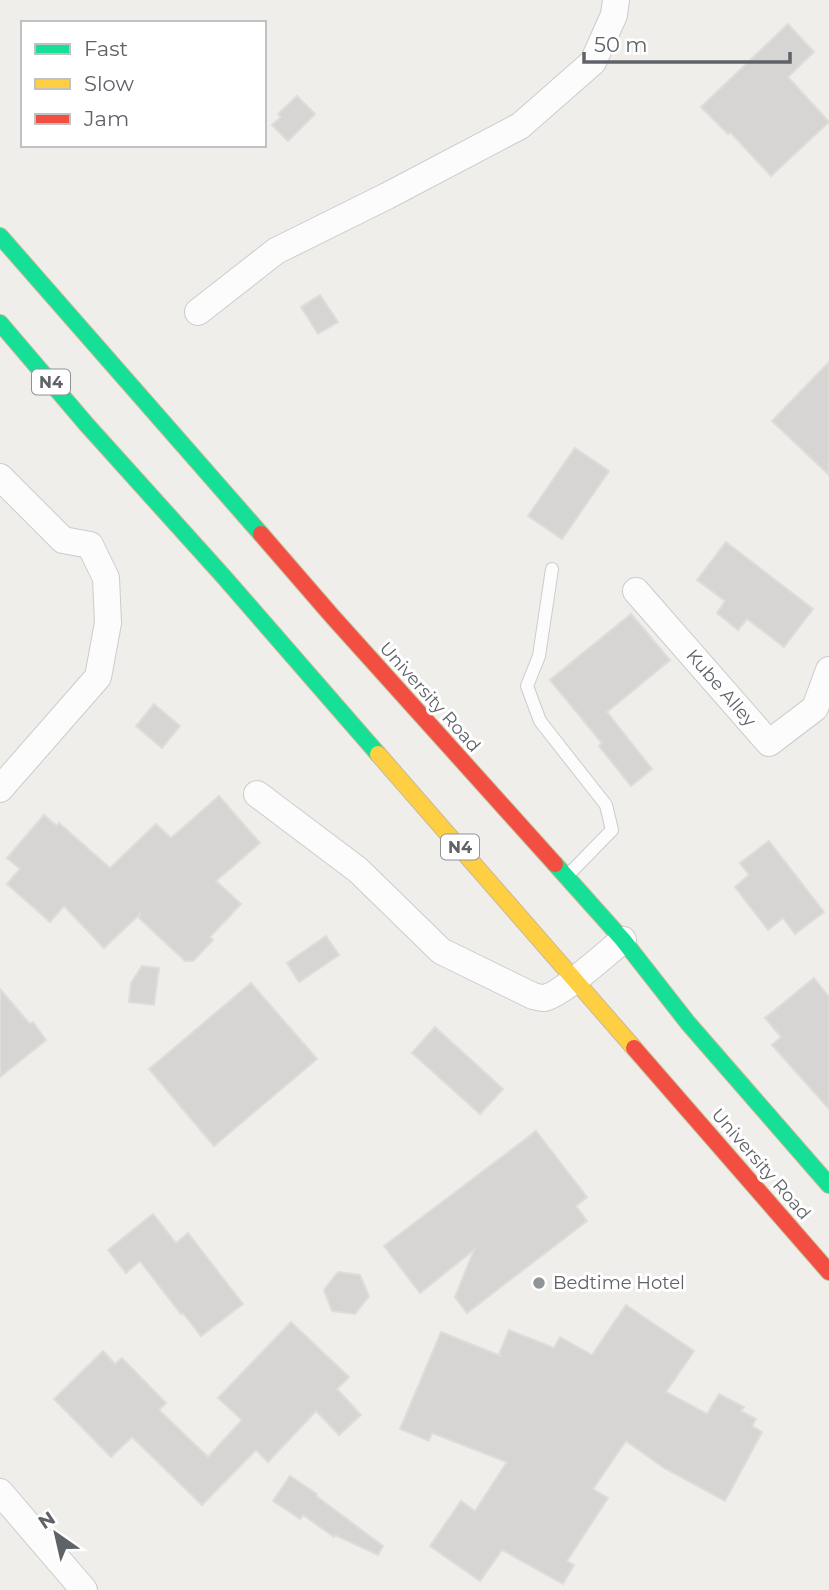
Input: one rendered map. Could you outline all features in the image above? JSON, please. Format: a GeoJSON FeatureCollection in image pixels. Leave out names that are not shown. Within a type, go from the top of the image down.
{"type":"FeatureCollection","features":[{"type":"Feature","properties":{"kind":"highway","name":"University Road"},"geometry":{"type":"LineString","coordinates":[[0,236],[332,616],[623,940],[688,1023],[829,1185]]}},
{"type":"Feature","properties":{"kind":"highway","name":"University Road"},"geometry":{"type":"LineString","coordinates":[[0,323],[829,1272]]}},
{"type":"Feature","properties":{"kind":"street"},"geometry":{"type":"LineString","coordinates":[[198,312],[276,251],[520,126],[593,62],[614,15],[616,0]]}},
{"type":"Feature","properties":{"kind":"street"},"geometry":{"type":"LineString","coordinates":[[0,477],[63,540],[90,545],[106,578],[108,623],[98,677],[0,789]]}},
{"type":"Feature","properties":{"kind":"street","name":"Kube Alley"},"geometry":{"type":"LineString","coordinates":[[636,591],[769,743],[816,708],[829,670]]}},
{"type":"Feature","properties":{"kind":"street"},"geometry":{"type":"LineString","coordinates":[[257,794],[358,870],[441,951],[533,996],[542,999],[551,996],[623,940]]}},
{"type":"Feature","properties":{"kind":"street"},"geometry":{"type":"LineString","coordinates":[[0,1492],[84,1590]]}},
{"type":"Feature","properties":{"kind":"lane"},"geometry":{"type":"LineString","coordinates":[[552,569],[539,656],[527,686],[540,721],[606,805],[612,830],[566,877]]}},
{"type":"Feature","properties":{"kind":"building"},"geometry":{"type":"Polygon","coordinates":[[[788,24],[814,52],[788,77],[829,122],[771,176],[730,132],[728,134],[701,107],[788,24]]]}},
{"type":"Feature","properties":{"kind":"building"},"geometry":{"type":"Polygon","coordinates":[[[297,96],[315,114],[288,141],[272,125],[281,117],[278,114],[297,96]]]}},
{"type":"Feature","properties":{"kind":"building"},"geometry":{"type":"Polygon","coordinates":[[[320,295],[338,322],[318,334],[301,307],[320,295]]]}},
{"type":"Feature","properties":{"kind":"building"},"geometry":{"type":"Polygon","coordinates":[[[829,362],[829,475],[772,421],[829,362]]]}},
{"type":"Feature","properties":{"kind":"building"},"geometry":{"type":"Polygon","coordinates":[[[575,448],[609,471],[562,539],[528,516],[575,448]]]}},
{"type":"Feature","properties":{"kind":"building"},"geometry":{"type":"Polygon","coordinates":[[[726,542],[813,609],[784,647],[747,619],[738,630],[717,613],[725,601],[697,580],[726,542]]]}},
{"type":"Feature","properties":{"kind":"building"},"geometry":{"type":"Polygon","coordinates":[[[631,614],[670,660],[607,712],[652,769],[631,786],[599,746],[602,743],[550,680],[631,614]]]}},
{"type":"Feature","properties":{"kind":"building"},"geometry":{"type":"Polygon","coordinates":[[[154,704],[180,726],[162,748],[136,726],[154,704]]]}},
{"type":"Feature","properties":{"kind":"building"},"geometry":{"type":"Polygon","coordinates":[[[219,796],[260,843],[216,881],[241,904],[210,937],[213,940],[193,961],[185,961],[139,918],[140,914],[104,948],[64,906],[50,922],[7,884],[20,869],[7,858],[44,815],[57,826],[59,823],[110,868],[156,824],[171,838],[219,796]]]}},
{"type":"Feature","properties":{"kind":"building"},"geometry":{"type":"Polygon","coordinates":[[[769,841],[824,912],[795,934],[783,918],[768,930],[735,887],[749,875],[740,863],[769,841]]]}},
{"type":"Feature","properties":{"kind":"building"},"geometry":{"type":"Polygon","coordinates":[[[326,936],[339,955],[299,982],[287,963],[326,936]]]}},
{"type":"Feature","properties":{"kind":"building"},"geometry":{"type":"Polygon","coordinates":[[[142,966],[159,968],[154,1005],[129,1002],[131,983],[142,966]]]}},
{"type":"Feature","properties":{"kind":"building"},"geometry":{"type":"Polygon","coordinates":[[[814,978],[829,997],[829,1109],[772,1045],[781,1037],[765,1018],[814,978]]]}},
{"type":"Feature","properties":{"kind":"building"},"geometry":{"type":"Polygon","coordinates":[[[251,983],[317,1059],[214,1146],[149,1069],[251,983]]]}},
{"type":"Feature","properties":{"kind":"building"},"geometry":{"type":"Polygon","coordinates":[[[0,989],[30,1024],[33,1022],[46,1040],[0,1077],[0,989]]]}},
{"type":"Feature","properties":{"kind":"building"},"geometry":{"type":"Polygon","coordinates":[[[435,1027],[503,1089],[480,1114],[412,1053],[435,1027]]]}},
{"type":"Feature","properties":{"kind":"building"},"geometry":{"type":"Polygon","coordinates":[[[536,1131],[587,1197],[576,1206],[587,1221],[467,1313],[455,1297],[474,1250],[420,1293],[384,1246],[536,1131]]]}},
{"type":"Feature","properties":{"kind":"building"},"geometry":{"type":"Polygon","coordinates":[[[153,1214],[176,1243],[188,1233],[243,1304],[201,1336],[140,1261],[126,1273],[108,1250],[153,1214]]]}},
{"type":"Feature","properties":{"kind":"building"},"geometry":{"type":"Polygon","coordinates":[[[338,1272],[360,1275],[369,1296],[355,1314],[332,1311],[324,1290],[338,1272]]]}},
{"type":"Feature","properties":{"kind":"building"},"geometry":{"type":"Polygon","coordinates":[[[626,1305],[694,1351],[666,1392],[707,1414],[719,1394],[744,1407],[741,1411],[756,1419],[752,1426],[762,1432],[725,1501],[664,1468],[626,1441],[593,1489],[608,1498],[567,1561],[574,1565],[563,1584],[502,1550],[480,1581],[430,1546],[461,1501],[475,1511],[507,1462],[432,1433],[429,1441],[400,1429],[441,1332],[501,1356],[499,1354],[509,1330],[554,1348],[560,1337],[592,1355],[626,1305]]]}},
{"type":"Feature","properties":{"kind":"building"},"geometry":{"type":"Polygon","coordinates":[[[291,1322],[349,1377],[337,1389],[361,1415],[339,1435],[316,1411],[268,1462],[256,1450],[202,1505],[132,1437],[111,1457],[54,1399],[103,1351],[115,1364],[122,1358],[166,1403],[159,1410],[208,1457],[242,1420],[218,1398],[291,1322]]]}},
{"type":"Feature","properties":{"kind":"building"},"geometry":{"type":"Polygon","coordinates":[[[290,1476],[383,1546],[378,1555],[335,1535],[334,1537],[303,1515],[300,1519],[273,1501],[290,1476]]]}},
{"type":"Feature","properties":{"kind":"traffic: fast"},"geometry":{"type":"LineString","coordinates":[[0,236],[261,534]]}},
{"type":"Feature","properties":{"kind":"traffic: fast"},"geometry":{"type":"LineString","coordinates":[[0,323],[378,754]]}},
{"type":"Feature","properties":{"kind":"traffic: fast"},"geometry":{"type":"LineString","coordinates":[[555,864],[623,940],[688,1023],[829,1185]]}},
{"type":"Feature","properties":{"kind":"traffic: slow"},"geometry":{"type":"LineString","coordinates":[[378,754],[634,1048]]}},
{"type":"Feature","properties":{"kind":"traffic: jam"},"geometry":{"type":"LineString","coordinates":[[261,534],[555,864]]}},
{"type":"Feature","properties":{"kind":"traffic: jam"},"geometry":{"type":"LineString","coordinates":[[634,1048],[829,1272]]}},
{"type":"Feature","properties":{"kind":"place","name":"Bedtime Hotel"},"geometry":{"type":"Point","coordinates":[539,1283]}}]}
